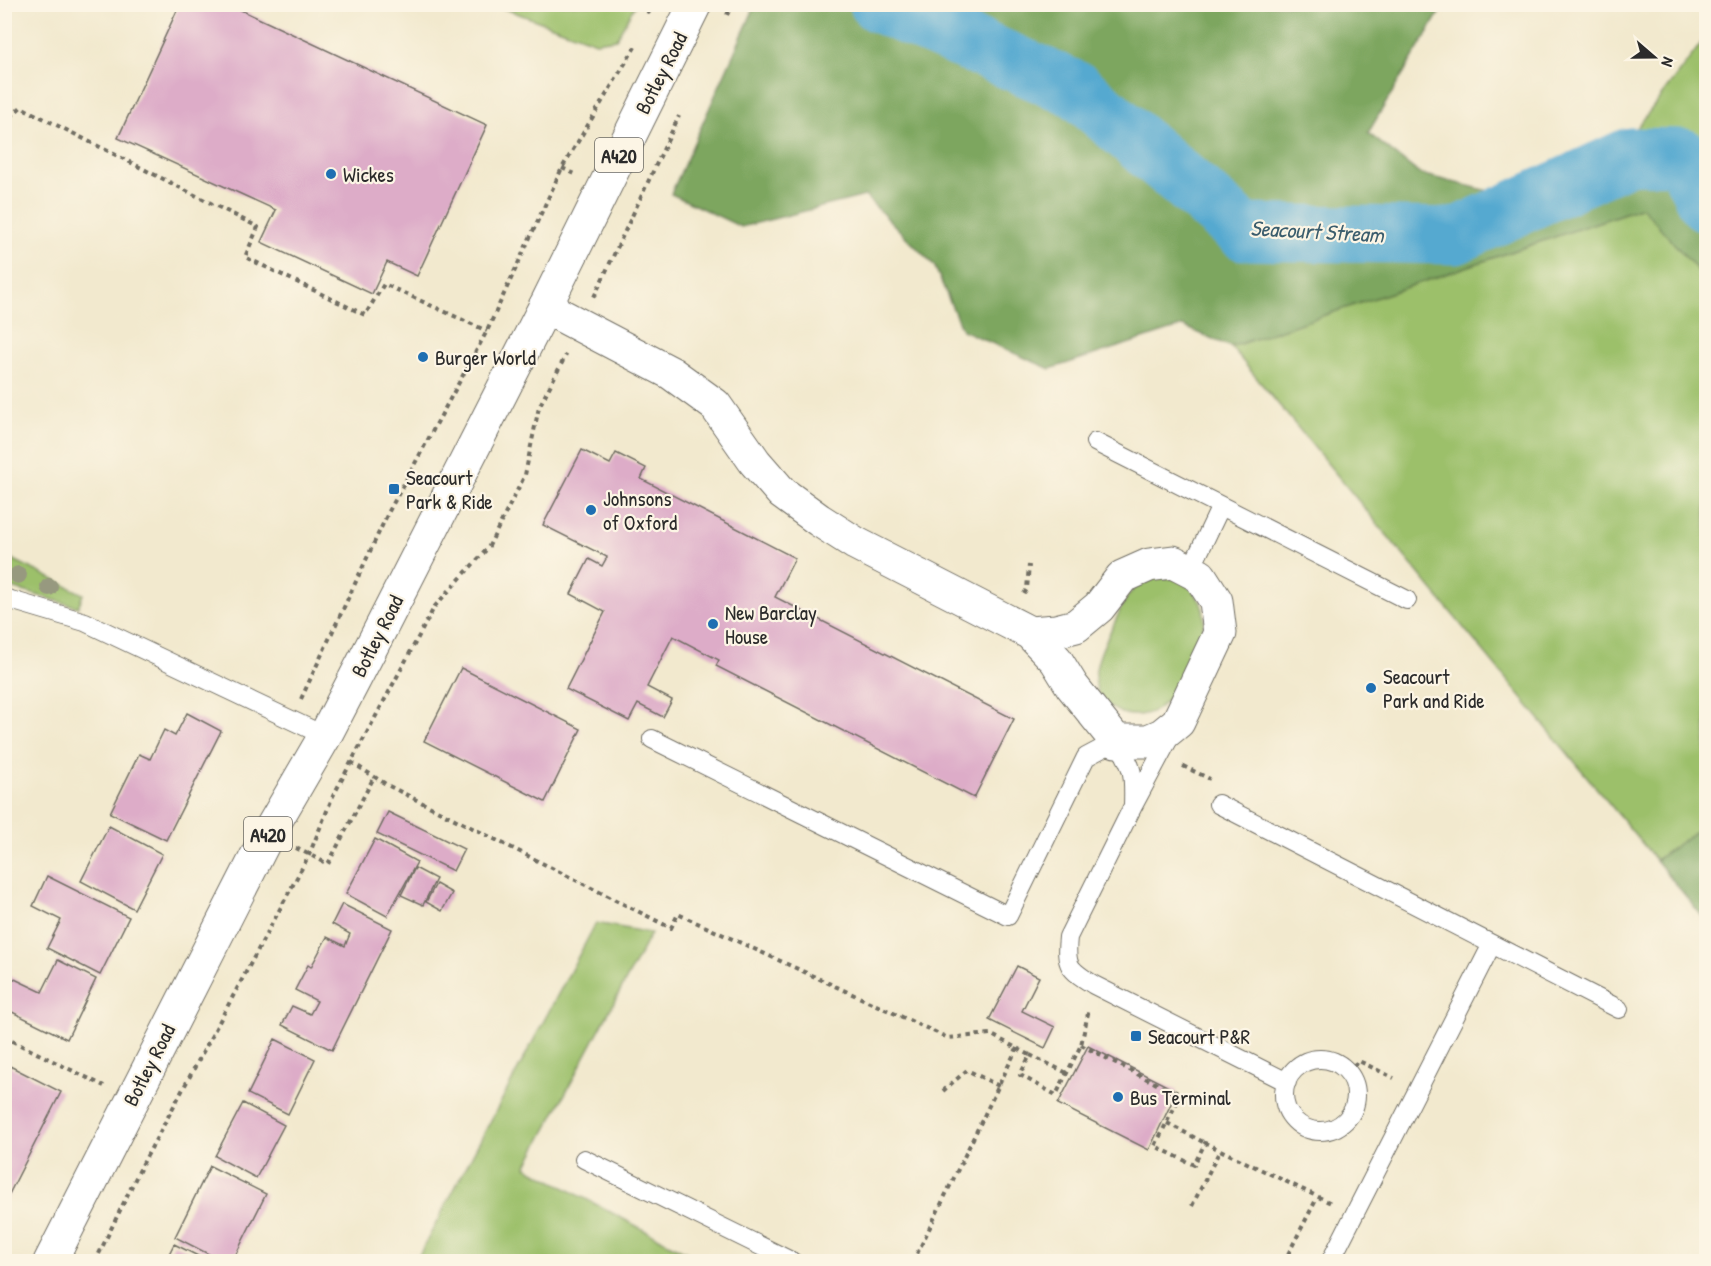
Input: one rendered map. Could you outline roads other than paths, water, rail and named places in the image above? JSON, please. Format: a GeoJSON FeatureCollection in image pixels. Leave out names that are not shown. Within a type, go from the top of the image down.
{"type":"FeatureCollection","features":[{"type":"Feature","properties":{"kind":"main road","name":"Botley Road"},"geometry":{"type":"LineString","coordinates":[[50,1262],[268,834],[325,736],[545,307],[695,4]]}},
{"type":"Feature","properties":{"kind":"main road"},"geometry":{"type":"LineString","coordinates":[[545,307],[671,373],[715,405],[755,462],[782,493],[819,520],[855,543],[1030,633],[1056,660],[1072,686],[1116,741],[1148,741],[1162,735],[1178,722],[1220,633],[1216,601],[1200,576],[1173,562],[1149,565],[1122,577],[1099,607],[1076,626],[1056,631],[1030,633]]}},
{"type":"Feature","properties":{"kind":"lane"},"geometry":{"type":"LineString","coordinates":[[1095,442],[1407,600]]}},
{"type":"Feature","properties":{"kind":"lane"},"geometry":{"type":"LineString","coordinates":[[1190,571],[1221,506]]}},
{"type":"Feature","properties":{"kind":"lane"},"geometry":{"type":"LineString","coordinates":[[4,598],[85,622],[325,736]]}},
{"type":"Feature","properties":{"kind":"lane"},"geometry":{"type":"LineString","coordinates":[[1178,722],[1133,806],[1068,937],[1066,958],[1075,973],[1094,985],[1287,1082]]}},
{"type":"Feature","properties":{"kind":"lane"},"geometry":{"type":"LineString","coordinates":[[652,739],[1008,916],[1086,757],[1116,741],[1134,773],[1133,806]]}},
{"type":"Feature","properties":{"kind":"lane"},"geometry":{"type":"LineString","coordinates":[[1218,804],[1619,1009]]}},
{"type":"Feature","properties":{"kind":"lane"},"geometry":{"type":"LineString","coordinates":[[1330,1262],[1492,944]]}},
{"type":"Feature","properties":{"kind":"lane"},"geometry":{"type":"LineString","coordinates":[[1314,1060],[1326,1060],[1346,1071],[1355,1091],[1355,1102],[1345,1121],[1325,1131],[1314,1131],[1295,1122],[1288,1113],[1284,1092],[1287,1082],[1293,1071],[1302,1064],[1314,1060]]}},
{"type":"Feature","properties":{"kind":"lane"},"geometry":{"type":"LineString","coordinates":[[584,1159],[793,1262]]}},
{"type":"Feature","properties":{"kind":"waterway","name":"Seacourt Stream"},"geometry":{"type":"LineString","coordinates":[[878,4],[1077,90],[1244,232],[1455,236],[1630,156],[1683,157],[1706,203]]}},
{"type":"Feature","properties":{"kind":"place","name":"Wickes"},"geometry":{"type":"Point","coordinates":[331,174]}},
{"type":"Feature","properties":{"kind":"place","name":"Burger World"},"geometry":{"type":"Point","coordinates":[423,357]}},
{"type":"Feature","properties":{"kind":"place","name":"Seacourt Park & Ride"},"geometry":{"type":"Point","coordinates":[394,489]}},
{"type":"Feature","properties":{"kind":"place","name":"Johnsons of Oxford"},"geometry":{"type":"Point","coordinates":[591,510]}},
{"type":"Feature","properties":{"kind":"place","name":"New Barclay House"},"geometry":{"type":"Point","coordinates":[713,624]}},
{"type":"Feature","properties":{"kind":"place","name":"Seacourt Park and Ride"},"geometry":{"type":"Point","coordinates":[1371,688]}},
{"type":"Feature","properties":{"kind":"place","name":"Seacourt P&R"},"geometry":{"type":"Point","coordinates":[1136,1036]}},
{"type":"Feature","properties":{"kind":"place","name":"Bus Terminal"},"geometry":{"type":"Point","coordinates":[1118,1097]}}]}
